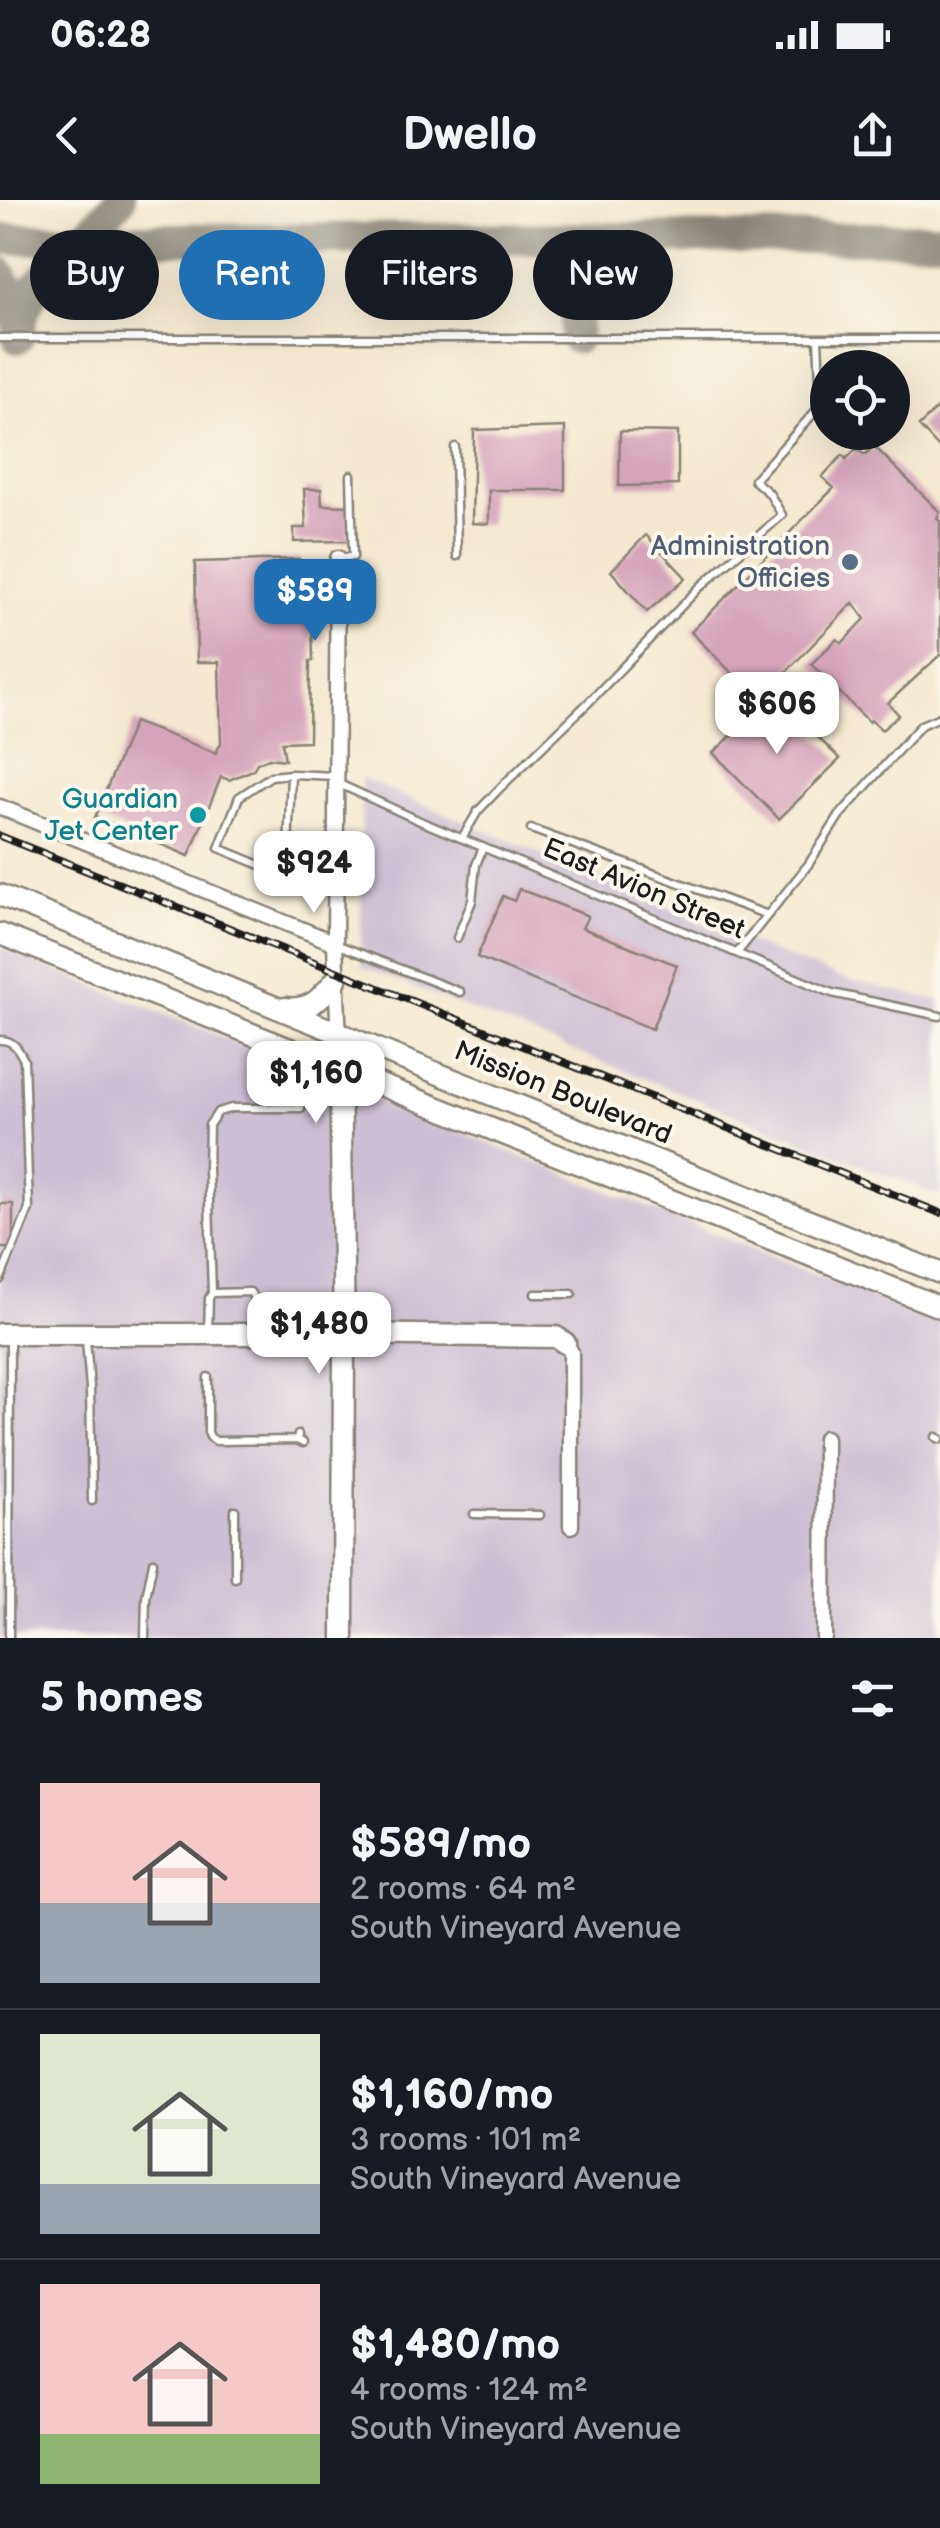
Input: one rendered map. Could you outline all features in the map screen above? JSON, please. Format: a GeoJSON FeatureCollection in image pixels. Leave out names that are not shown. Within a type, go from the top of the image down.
{"type":"FeatureCollection","features":[{"type":"Feature","properties":{"kind":"main road","name":"Mission Boulevard"},"geometry":{"type":"LineString","coordinates":[[0,894],[940,1273]]}},
{"type":"Feature","properties":{"kind":"main road"},"geometry":{"type":"LineString","coordinates":[[0,934],[940,1308]]}},
{"type":"Feature","properties":{"kind":"main road"},"geometry":{"type":"LineString","coordinates":[[282,1008],[305,1008],[323,996],[336,980]]}},
{"type":"Feature","properties":{"kind":"main road"},"geometry":{"type":"LineString","coordinates":[[340,1069],[344,1334],[342,1638]]}},
{"type":"Feature","properties":{"kind":"main road"},"geometry":{"type":"LineString","coordinates":[[5,1334],[344,1334],[556,1338],[565,1343]]}},
{"type":"Feature","properties":{"kind":"street"},"geometry":{"type":"LineString","coordinates":[[338,558],[335,943],[340,1069]]}},
{"type":"Feature","properties":{"kind":"street"},"geometry":{"type":"LineString","coordinates":[[0,808],[335,943]]}},
{"type":"Feature","properties":{"kind":"street"},"geometry":{"type":"LineString","coordinates":[[565,1343],[571,1352],[571,1526]]}},
{"type":"Feature","properties":{"kind":"street"},"geometry":{"type":"LineString","coordinates":[[824,1438],[824,1638]]}},
{"type":"Feature","properties":{"kind":"lane"},"geometry":{"type":"LineString","coordinates":[[0,338],[940,338]]}},
{"type":"Feature","properties":{"kind":"lane"},"geometry":{"type":"LineString","coordinates":[[462,838],[478,811],[501,787],[700,587],[782,515],[769,493],[754,480],[821,405],[818,338]]}},
{"type":"Feature","properties":{"kind":"lane"},"geometry":{"type":"LineString","coordinates":[[455,447],[456,556]]}},
{"type":"Feature","properties":{"kind":"lane"},"geometry":{"type":"LineString","coordinates":[[338,558],[352,557],[351,475]]}},
{"type":"Feature","properties":{"kind":"lane"},"geometry":{"type":"LineString","coordinates":[[737,953],[808,865],[840,815],[922,725],[940,717]]}},
{"type":"Feature","properties":{"kind":"lane"},"geometry":{"type":"LineString","coordinates":[[291,774],[287,876],[219,848],[239,797],[272,776],[291,774],[337,780]]}},
{"type":"Feature","properties":{"kind":"lane","name":"East Avion Street"},"geometry":{"type":"LineString","coordinates":[[337,780],[462,838],[832,993],[940,1016]]}},
{"type":"Feature","properties":{"kind":"lane"},"geometry":{"type":"LineString","coordinates":[[531,829],[768,915]]}},
{"type":"Feature","properties":{"kind":"lane"},"geometry":{"type":"LineString","coordinates":[[457,938],[474,892],[476,864],[484,847]]}},
{"type":"Feature","properties":{"kind":"lane"},"geometry":{"type":"LineString","coordinates":[[335,943],[460,992]]}},
{"type":"Feature","properties":{"kind":"lane"},"geometry":{"type":"LineString","coordinates":[[0,1040],[17,1046],[24,1060],[28,1209],[0,1280]]}},
{"type":"Feature","properties":{"kind":"lane"},"geometry":{"type":"LineString","coordinates":[[208,1334],[212,1293],[209,1125],[218,1112],[232,1108],[301,1108]]}},
{"type":"Feature","properties":{"kind":"lane"},"geometry":{"type":"LineString","coordinates":[[212,1293],[250,1292],[255,1334]]}},
{"type":"Feature","properties":{"kind":"lane"},"geometry":{"type":"LineString","coordinates":[[535,1294],[572,1294]]}},
{"type":"Feature","properties":{"kind":"lane"},"geometry":{"type":"LineString","coordinates":[[5,1334],[9,1638]]}},
{"type":"Feature","properties":{"kind":"lane"},"geometry":{"type":"LineString","coordinates":[[85,1334],[92,1501]]}},
{"type":"Feature","properties":{"kind":"lane"},"geometry":{"type":"LineString","coordinates":[[208,1377],[210,1437],[216,1441],[300,1439]]}},
{"type":"Feature","properties":{"kind":"lane"},"geometry":{"type":"LineString","coordinates":[[234,1510],[235,1578]]}},
{"type":"Feature","properties":{"kind":"lane"},"geometry":{"type":"LineString","coordinates":[[474,1514],[540,1515]]}},
{"type":"Feature","properties":{"kind":"lane"},"geometry":{"type":"LineString","coordinates":[[145,1638],[146,1596],[153,1562]]}},
{"type":"Feature","properties":{"kind":"shaded area"},"geometry":{"type":"Polygon","coordinates":[[[361,778],[772,952],[847,980],[940,1001],[940,1196],[361,966],[361,778]]]}},
{"type":"Feature","properties":{"kind":"shaded area"},"geometry":{"type":"Polygon","coordinates":[[[0,948],[940,1324],[940,1638],[0,1638],[0,948]]]}},
{"type":"Feature","properties":{"kind":"building"},"geometry":{"type":"Polygon","coordinates":[[[940,405],[940,449],[919,426],[940,405]]]}},
{"type":"Feature","properties":{"kind":"building"},"geometry":{"type":"Polygon","coordinates":[[[565,427],[565,490],[489,490],[489,524],[472,523],[474,430],[565,427]]]}},
{"type":"Feature","properties":{"kind":"building"},"geometry":{"type":"Polygon","coordinates":[[[620,431],[678,432],[678,485],[619,486],[620,431]]]}},
{"type":"Feature","properties":{"kind":"building","name":"Administration Officies"},"geometry":{"type":"Polygon","coordinates":[[[858,450],[865,455],[878,450],[940,512],[940,655],[888,703],[899,715],[882,730],[811,664],[837,639],[842,643],[865,619],[853,603],[759,700],[691,632],[834,488],[822,477],[843,455],[846,459],[858,450]]]}},
{"type":"Feature","properties":{"kind":"building"},"geometry":{"type":"Polygon","coordinates":[[[304,489],[321,489],[322,505],[349,506],[349,541],[294,542],[294,528],[306,528],[304,489]]]}},
{"type":"Feature","properties":{"kind":"building"},"geometry":{"type":"Polygon","coordinates":[[[646,535],[686,578],[647,612],[611,571],[646,535]]]}},
{"type":"Feature","properties":{"kind":"building"},"geometry":{"type":"Polygon","coordinates":[[[299,559],[299,581],[311,581],[309,741],[282,742],[285,760],[269,758],[229,780],[221,777],[189,856],[95,817],[134,722],[216,753],[221,743],[219,662],[197,662],[195,562],[299,559]]]}},
{"type":"Feature","properties":{"kind":"building"},"geometry":{"type":"Polygon","coordinates":[[[775,695],[840,759],[779,819],[713,753],[775,695]]]}},
{"type":"Feature","properties":{"kind":"building"},"geometry":{"type":"Polygon","coordinates":[[[519,889],[588,916],[582,928],[677,965],[652,1029],[477,957],[503,896],[514,901],[519,889]]]}},
{"type":"Feature","properties":{"kind":"building"},"geometry":{"type":"Polygon","coordinates":[[[0,1204],[13,1204],[13,1248],[0,1248],[0,1204]]]}},
{"type":"Feature","properties":{"kind":"taxiway"},"geometry":{"type":"LineString","coordinates":[[18,338],[23,313],[36,286],[120,200]]}},
{"type":"Feature","properties":{"kind":"taxiway"},"geometry":{"type":"LineString","coordinates":[[0,239],[940,238]]}},
{"type":"Feature","properties":{"kind":"taxiway"},"geometry":{"type":"LineString","coordinates":[[0,272],[13,296],[18,330]]}},
{"type":"Feature","properties":{"kind":"taxiway"},"geometry":{"type":"LineString","coordinates":[[576,320],[576,338]]}},
{"type":"Feature","properties":{"kind":"railway"},"geometry":{"type":"LineString","coordinates":[[0,836],[940,1213]]}},
{"type":"Feature","properties":{"kind":"place","name":"Administration Officies"},"geometry":{"type":"Point","coordinates":[850,562]}},
{"type":"Feature","properties":{"kind":"place","name":"Guardian Jet Center"},"geometry":{"type":"Point","coordinates":[198,815]}}]}
